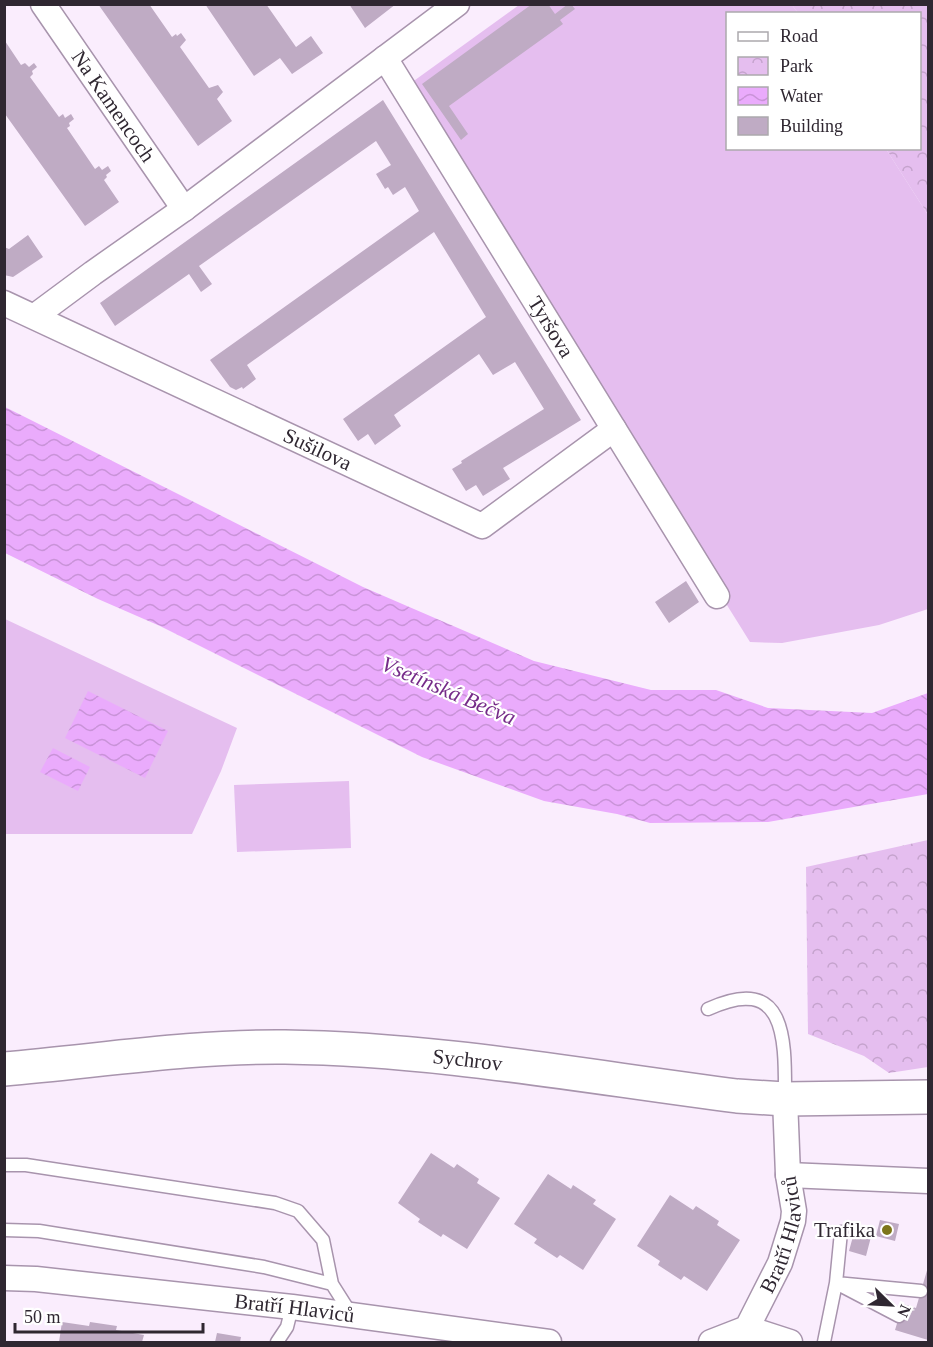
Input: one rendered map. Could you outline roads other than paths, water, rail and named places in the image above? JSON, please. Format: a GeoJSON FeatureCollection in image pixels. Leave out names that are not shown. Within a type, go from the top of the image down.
{"type":"FeatureCollection","features":[{"type":"Feature","properties":{"kind":"street","name":"Na Kamencoch"},"geometry":{"type":"LineString","coordinates":[[43,4],[183,209]]}},
{"type":"Feature","properties":{"kind":"street"},"geometry":{"type":"LineString","coordinates":[[35,316],[183,209],[457,4]]}},
{"type":"Feature","properties":{"kind":"street","name":"Tyršova"},"geometry":{"type":"LineString","coordinates":[[385,58],[717,596]]}},
{"type":"Feature","properties":{"kind":"street","name":"Sušilova"},"geometry":{"type":"LineString","coordinates":[[4,303],[482,526],[614,429]]}},
{"type":"Feature","properties":{"kind":"street","name":"Sychrov"},"geometry":{"type":"LineString","coordinates":[[4,1069],[208,1049],[318,1048],[440,1057],[737,1096],[785,1099],[928,1097]]}},
{"type":"Feature","properties":{"kind":"street","name":"Bratří Hlaviců"},"geometry":{"type":"LineString","coordinates":[[747,1328],[780,1263],[793,1221],[794,1211],[788,1176],[785,1099]]}},
{"type":"Feature","properties":{"kind":"street"},"geometry":{"type":"LineString","coordinates":[[788,1176],[928,1181]]}},
{"type":"Feature","properties":{"kind":"street","name":"Bratří Hlaviců"},"geometry":{"type":"LineString","coordinates":[[4,1278],[36,1279],[292,1307],[549,1342]]}},
{"type":"Feature","properties":{"kind":"street"},"geometry":{"type":"LineString","coordinates":[[711,1342],[747,1328],[790,1342]]}},
{"type":"Feature","properties":{"kind":"lane"},"geometry":{"type":"LineString","coordinates":[[708,1009],[724,1001],[747,998],[757,1000],[776,1016],[784,1040],[785,1099]]}},
{"type":"Feature","properties":{"kind":"lane"},"geometry":{"type":"LineString","coordinates":[[4,1165],[26,1166],[275,1203],[298,1211],[323,1240],[332,1284],[352,1316]]}},
{"type":"Feature","properties":{"kind":"lane"},"geometry":{"type":"LineString","coordinates":[[4,1230],[39,1231],[264,1267],[332,1284]]}},
{"type":"Feature","properties":{"kind":"lane"},"geometry":{"type":"LineString","coordinates":[[824,1342],[836,1282],[841,1232]]}},
{"type":"Feature","properties":{"kind":"lane"},"geometry":{"type":"LineString","coordinates":[[836,1282],[921,1291]]}},
{"type":"Feature","properties":{"kind":"lane"},"geometry":{"type":"LineString","coordinates":[[836,1282],[899,1317]]}},
{"type":"Feature","properties":{"kind":"lane"},"geometry":{"type":"LineString","coordinates":[[277,1342],[287,1327],[292,1307]]}},
{"type":"Feature","properties":{"kind":"water","name":"Vsetínská Bečva"},"geometry":{"type":"Polygon","coordinates":[[[5,407],[363,587],[534,661],[651,690],[716,690],[768,708],[872,713],[928,693],[928,794],[768,822],[650,823],[617,814],[544,801],[422,757],[160,626],[98,599],[5,553],[5,407]]]}},
{"type":"Feature","properties":{"kind":"water"},"geometry":{"type":"Polygon","coordinates":[[[88,691],[168,731],[145,778],[65,738],[88,691]]]}},
{"type":"Feature","properties":{"kind":"water"},"geometry":{"type":"Polygon","coordinates":[[[53,748],[90,767],[78,791],[40,772],[53,748]]]}},
{"type":"Feature","properties":{"kind":"place","name":"Trafika"},"geometry":{"type":"Point","coordinates":[887,1230]}}]}
